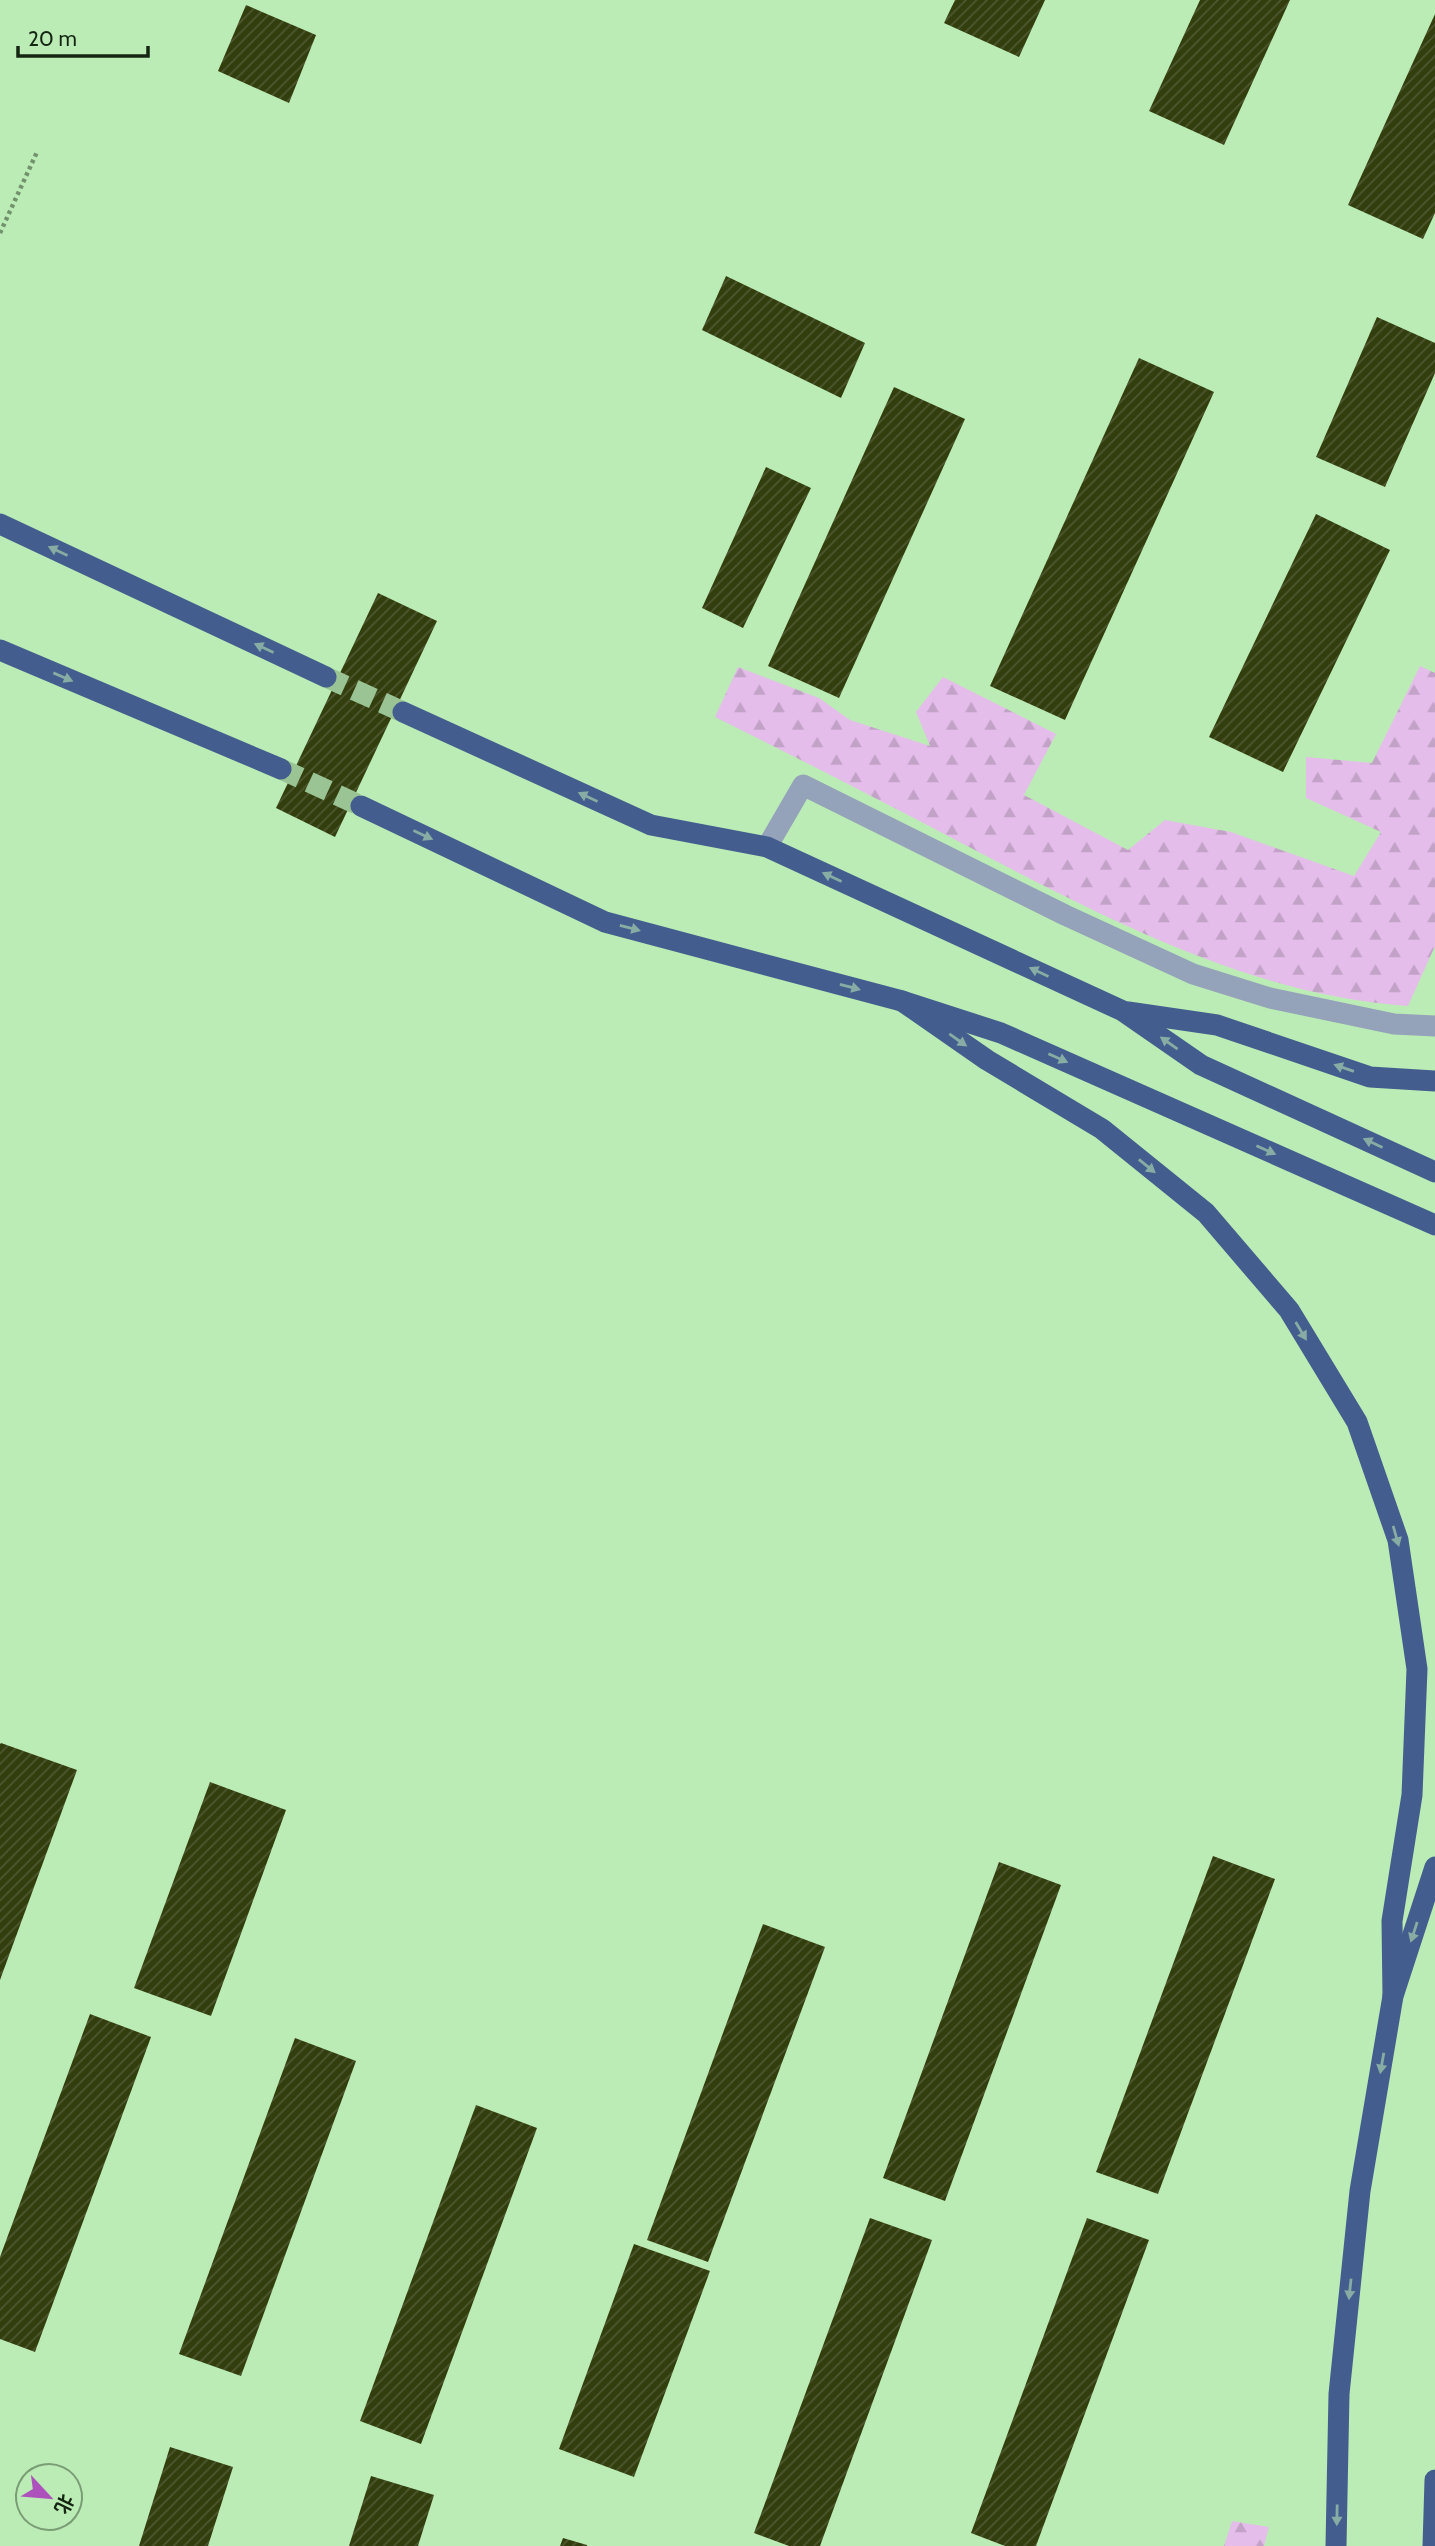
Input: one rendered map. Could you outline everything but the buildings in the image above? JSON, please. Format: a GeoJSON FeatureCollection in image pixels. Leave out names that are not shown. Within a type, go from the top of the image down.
{"type":"FeatureCollection","features":[{"type":"Feature","properties":{"kind":"highway"},"geometry":{"type":"LineString","coordinates":[[0,524],[326,677]]}},
{"type":"Feature","properties":{"kind":"highway"},"geometry":{"type":"LineString","coordinates":[[0,650],[281,769]]}},
{"type":"Feature","properties":{"kind":"highway"},"geometry":{"type":"LineString","coordinates":[[403,712],[650,825],[767,847],[1123,1011],[1201,1065],[1435,1172]]}},
{"type":"Feature","properties":{"kind":"highway"},"geometry":{"type":"LineString","coordinates":[[361,806],[605,922],[902,1001],[1001,1033],[1435,1225]]}},
{"type":"Feature","properties":{"kind":"highway"},"geometry":{"type":"LineString","coordinates":[[902,1001],[987,1060],[1102,1129],[1206,1213],[1289,1310],[1357,1422],[1398,1540],[1417,1669],[1412,1794],[1392,1921],[1393,1996]]}},
{"type":"Feature","properties":{"kind":"highway"},"geometry":{"type":"LineString","coordinates":[[1123,1011],[1217,1025],[1370,1077],[1435,1081]]}},
{"type":"Feature","properties":{"kind":"highway"},"geometry":{"type":"LineString","coordinates":[[1336,2546],[1339,2394],[1360,2192],[1393,1996],[1435,1867]]}},
{"type":"Feature","properties":{"kind":"highway"},"geometry":{"type":"LineString","coordinates":[[1433,2546],[1435,2480]]}},
{"type":"Feature","properties":{"kind":"lane"},"geometry":{"type":"LineString","coordinates":[[767,847],[803,785],[1065,915],[1193,974],[1270,998],[1394,1024],[1435,1026]]}},
{"type":"Feature","properties":{"kind":"path"},"geometry":{"type":"LineString","coordinates":[[0,233],[37,152]]}},
{"type":"Feature","properties":{"kind":"green space"},"geometry":{"type":"Polygon","coordinates":[[[1420,666],[1435,673],[1435,946],[1408,1006],[1350,999],[1293,987],[1181,949],[1073,900],[715,717],[738,667],[819,698],[850,720],[930,746],[916,712],[943,677],[1056,734],[1024,795],[1128,850],[1165,820],[1231,832],[1354,876],[1381,832],[1306,798],[1306,757],[1372,763],[1420,666]]]}},
{"type":"Feature","properties":{"kind":"green space"},"geometry":{"type":"Polygon","coordinates":[[[1232,2521],[1269,2527],[1264,2546],[1224,2546],[1232,2521]]]}},
{"type":"Feature","properties":{"kind":"tunnel"},"geometry":{"type":"LineString","coordinates":[[326,677],[403,712]]}},
{"type":"Feature","properties":{"kind":"tunnel"},"geometry":{"type":"LineString","coordinates":[[281,769],[361,806]]}}]}
